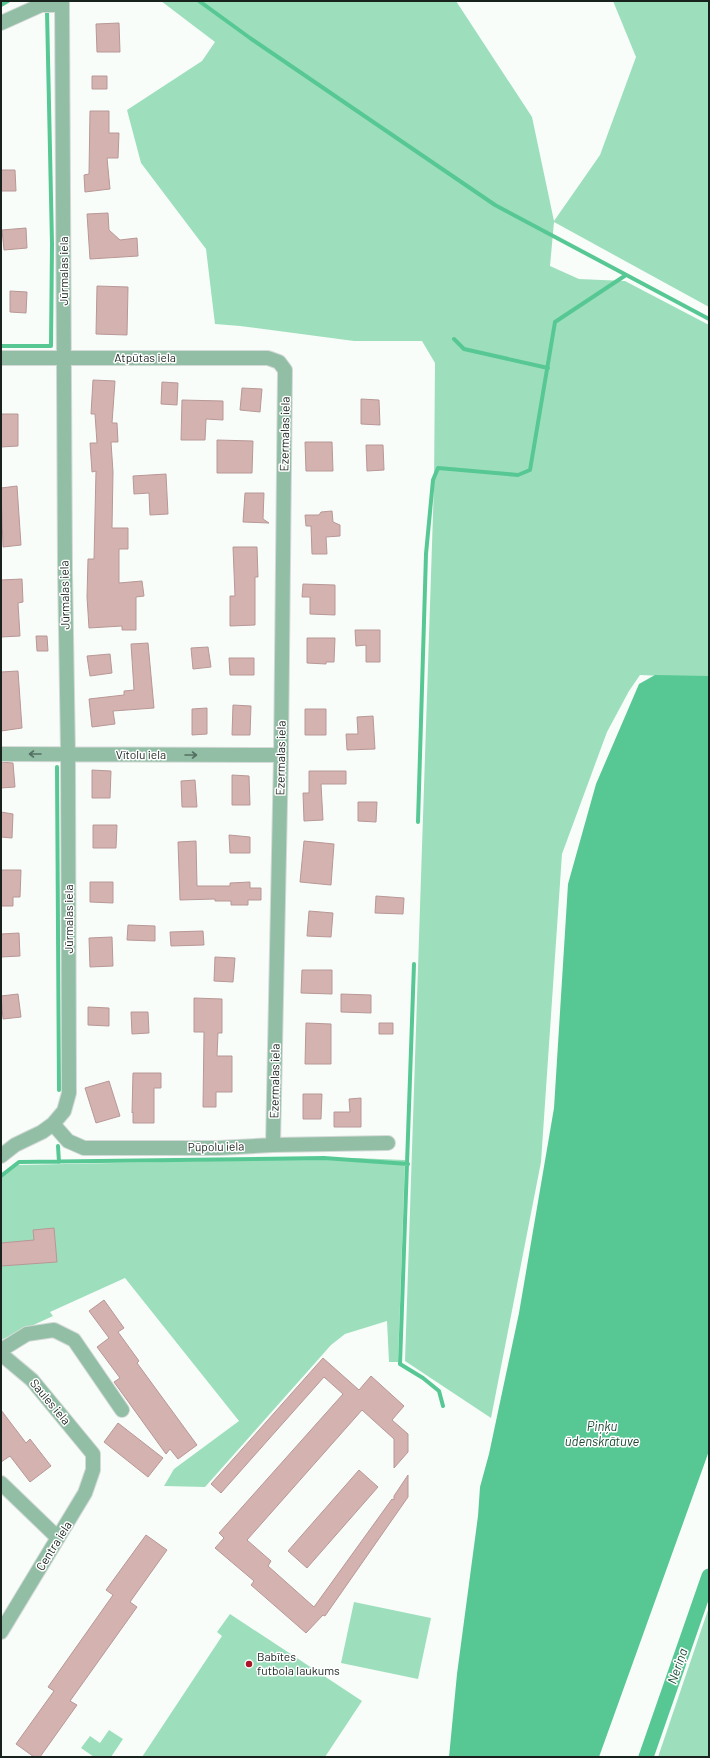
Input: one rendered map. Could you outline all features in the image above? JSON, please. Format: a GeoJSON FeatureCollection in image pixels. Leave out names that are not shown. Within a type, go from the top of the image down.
{"type":"FeatureCollection","features":[{"type":"Feature","properties":{"kind":"street"},"geometry":{"type":"LineString","coordinates":[[1,23],[41,5],[62,3]]}},
{"type":"Feature","properties":{"kind":"street","name":"Jūrmalas iela"},"geometry":{"type":"LineString","coordinates":[[1,1156],[15,1145],[42,1132],[53,1124],[64,1111],[69,1093],[62,3]]}},
{"type":"Feature","properties":{"kind":"street","name":"Atpūtas iela"},"geometry":{"type":"LineString","coordinates":[[1,358],[268,358],[279,362],[285,370]]}},
{"type":"Feature","properties":{"kind":"street","name":"Ezermalas iela"},"geometry":{"type":"LineString","coordinates":[[273,1145],[282,755],[285,370]]}},
{"type":"Feature","properties":{"kind":"street","name":"Vītolu iela"},"geometry":{"type":"LineString","coordinates":[[1,754],[282,755]]}},
{"type":"Feature","properties":{"kind":"street","name":"Pūpolu iela"},"geometry":{"type":"LineString","coordinates":[[53,1124],[68,1141],[84,1148],[218,1148],[273,1145],[388,1143]]}},
{"type":"Feature","properties":{"kind":"street"},"geometry":{"type":"LineString","coordinates":[[1,1350],[27,1334],[54,1330],[74,1340],[122,1410]]}},
{"type":"Feature","properties":{"kind":"street","name":"Saules iela"},"geometry":{"type":"LineString","coordinates":[[1,1354],[32,1380],[93,1454]]}},
{"type":"Feature","properties":{"kind":"street","name":"Centra iela"},"geometry":{"type":"LineString","coordinates":[[1,1632],[85,1493],[92,1470],[93,1454]]}},
{"type":"Feature","properties":{"kind":"street"},"geometry":{"type":"LineString","coordinates":[[1,1483],[58,1538]]}},
{"type":"Feature","properties":{"kind":"shaded area"},"geometry":{"type":"Polygon","coordinates":[[[161,1],[456,1],[532,117],[554,221],[600,155],[636,57],[613,1],[709,1],[709,307],[554,222],[550,266],[579,279],[625,281],[709,325],[709,678],[640,675],[629,691],[607,732],[562,854],[541,1162],[491,1418],[405,1361],[434,484],[435,363],[422,341],[354,341],[215,324],[206,249],[141,163],[127,110],[202,61],[215,42],[161,1]]]}},
{"type":"Feature","properties":{"kind":"shaded area"},"geometry":{"type":"Polygon","coordinates":[[[355,1158],[405,1160],[398,1362],[389,1362],[387,1321],[345,1334],[331,1345],[205,1487],[164,1486],[174,1469],[239,1421],[125,1278],[50,1312],[53,1316],[1,1340],[1,1177],[18,1165],[355,1158]]]}},
{"type":"Feature","properties":{"kind":"shaded area"},"geometry":{"type":"Polygon","coordinates":[[[354,1602],[431,1618],[418,1679],[341,1663],[354,1602]]]}},
{"type":"Feature","properties":{"kind":"shaded area"},"geometry":{"type":"Polygon","coordinates":[[[709,1607],[709,1757],[658,1757],[709,1607]]]}},
{"type":"Feature","properties":{"kind":"shaded area","name":"Babītes futbola laukums"},"geometry":{"type":"Polygon","coordinates":[[[230,1614],[362,1701],[325,1757],[142,1757],[222,1636],[217,1632],[230,1614]]]}},
{"type":"Feature","properties":{"kind":"shaded area"},"geometry":{"type":"Polygon","coordinates":[[[109,1730],[123,1739],[111,1757],[94,1757],[81,1748],[90,1736],[100,1743],[109,1730]]]}},
{"type":"Feature","properties":{"kind":"water","name":"Piņķu ūdenskrātuve"},"geometry":{"type":"Polygon","coordinates":[[[655,675],[709,676],[709,1451],[599,1757],[449,1757],[457,1674],[478,1516],[480,1487],[489,1454],[519,1313],[554,1108],[568,884],[596,784],[639,684],[655,675]]]}},
{"type":"Feature","properties":{"kind":"building"},"geometry":{"type":"Polygon","coordinates":[[[119,23],[120,52],[97,52],[96,24],[119,23]]]}},
{"type":"Feature","properties":{"kind":"building"},"geometry":{"type":"Polygon","coordinates":[[[92,76],[107,76],[107,89],[92,89],[92,76]]]}},
{"type":"Feature","properties":{"kind":"building"},"geometry":{"type":"Polygon","coordinates":[[[90,111],[109,111],[109,133],[119,133],[118,158],[107,158],[110,189],[85,192],[84,175],[89,174],[90,111]]]}},
{"type":"Feature","properties":{"kind":"building"},"geometry":{"type":"Polygon","coordinates":[[[1,170],[15,170],[16,191],[1,191],[1,170]]]}},
{"type":"Feature","properties":{"kind":"building"},"geometry":{"type":"Polygon","coordinates":[[[108,213],[109,230],[120,240],[137,238],[138,256],[90,259],[87,214],[108,213]]]}},
{"type":"Feature","properties":{"kind":"building"},"geometry":{"type":"Polygon","coordinates":[[[26,228],[27,248],[4,250],[2,230],[26,228]]]}},
{"type":"Feature","properties":{"kind":"building"},"geometry":{"type":"Polygon","coordinates":[[[97,286],[128,287],[127,335],[96,334],[97,286]]]}},
{"type":"Feature","properties":{"kind":"building"},"geometry":{"type":"Polygon","coordinates":[[[10,291],[27,292],[26,313],[10,312],[10,291]]]}},
{"type":"Feature","properties":{"kind":"building"},"geometry":{"type":"Polygon","coordinates":[[[93,380],[115,381],[112,423],[117,423],[118,442],[111,442],[113,472],[112,528],[128,528],[128,549],[119,549],[119,583],[142,581],[144,596],[136,597],[136,630],[122,630],[122,626],[89,628],[87,597],[88,559],[94,559],[96,471],[92,472],[90,443],[97,443],[95,414],[91,414],[93,380]]]}},
{"type":"Feature","properties":{"kind":"building"},"geometry":{"type":"Polygon","coordinates":[[[162,382],[178,383],[177,405],[161,404],[162,382]]]}},
{"type":"Feature","properties":{"kind":"building"},"geometry":{"type":"Polygon","coordinates":[[[242,388],[262,389],[260,412],[240,410],[242,388]]]}},
{"type":"Feature","properties":{"kind":"building"},"geometry":{"type":"Polygon","coordinates":[[[361,399],[379,400],[380,425],[361,424],[361,399]]]}},
{"type":"Feature","properties":{"kind":"building"},"geometry":{"type":"Polygon","coordinates":[[[182,400],[223,401],[223,420],[206,419],[205,440],[181,440],[182,400]]]}},
{"type":"Feature","properties":{"kind":"building"},"geometry":{"type":"Polygon","coordinates":[[[1,414],[18,414],[18,446],[1,447],[1,414]]]}},
{"type":"Feature","properties":{"kind":"building"},"geometry":{"type":"Polygon","coordinates":[[[217,440],[253,441],[252,473],[217,473],[217,440]]]}},
{"type":"Feature","properties":{"kind":"building"},"geometry":{"type":"Polygon","coordinates":[[[305,442],[332,442],[333,471],[306,471],[305,442]]]}},
{"type":"Feature","properties":{"kind":"building"},"geometry":{"type":"Polygon","coordinates":[[[366,445],[383,445],[384,470],[367,471],[366,445]]]}},
{"type":"Feature","properties":{"kind":"building"},"geometry":{"type":"Polygon","coordinates":[[[166,474],[168,514],[150,515],[149,493],[134,494],[133,476],[166,474]]]}},
{"type":"Feature","properties":{"kind":"building"},"geometry":{"type":"Polygon","coordinates":[[[17,486],[21,545],[3,547],[1,488],[17,486]]]}},
{"type":"Feature","properties":{"kind":"building"},"geometry":{"type":"Polygon","coordinates":[[[245,493],[264,493],[263,519],[269,523],[243,522],[245,493]]]}},
{"type":"Feature","properties":{"kind":"building"},"geometry":{"type":"Polygon","coordinates":[[[332,511],[333,522],[340,525],[340,536],[326,537],[327,554],[312,554],[311,526],[306,526],[305,515],[319,515],[321,512],[332,511]]]}},
{"type":"Feature","properties":{"kind":"building"},"geometry":{"type":"Polygon","coordinates":[[[233,547],[257,547],[258,577],[255,577],[255,625],[230,626],[230,596],[235,596],[233,547]]]}},
{"type":"Feature","properties":{"kind":"building"},"geometry":{"type":"Polygon","coordinates":[[[22,579],[23,602],[18,603],[20,636],[1,637],[1,580],[22,579]]]}},
{"type":"Feature","properties":{"kind":"building"},"geometry":{"type":"Polygon","coordinates":[[[303,584],[335,585],[335,615],[310,614],[310,597],[302,597],[303,584]]]}},
{"type":"Feature","properties":{"kind":"building"},"geometry":{"type":"Polygon","coordinates":[[[355,630],[380,630],[380,662],[366,662],[366,645],[356,646],[355,630]]]}},
{"type":"Feature","properties":{"kind":"building"},"geometry":{"type":"Polygon","coordinates":[[[36,636],[47,636],[48,651],[37,651],[36,636]]]}},
{"type":"Feature","properties":{"kind":"building"},"geometry":{"type":"Polygon","coordinates":[[[307,638],[335,638],[334,662],[326,662],[326,664],[307,663],[307,638]]]}},
{"type":"Feature","properties":{"kind":"building"},"geometry":{"type":"Polygon","coordinates":[[[148,643],[154,708],[113,711],[115,724],[92,727],[89,699],[124,695],[124,691],[134,690],[131,644],[148,643]]]}},
{"type":"Feature","properties":{"kind":"building"},"geometry":{"type":"Polygon","coordinates":[[[208,647],[211,667],[193,669],[191,648],[208,647]]]}},
{"type":"Feature","properties":{"kind":"building"},"geometry":{"type":"Polygon","coordinates":[[[110,654],[112,673],[90,676],[87,656],[110,654]]]}},
{"type":"Feature","properties":{"kind":"building"},"geometry":{"type":"Polygon","coordinates":[[[229,658],[254,658],[254,675],[230,675],[229,658]]]}},
{"type":"Feature","properties":{"kind":"building"},"geometry":{"type":"Polygon","coordinates":[[[18,671],[22,728],[1,731],[1,672],[18,671]]]}},
{"type":"Feature","properties":{"kind":"building"},"geometry":{"type":"Polygon","coordinates":[[[233,705],[251,706],[250,735],[232,735],[233,705]]]}},
{"type":"Feature","properties":{"kind":"building"},"geometry":{"type":"Polygon","coordinates":[[[207,708],[207,734],[192,735],[192,709],[207,708]]]}},
{"type":"Feature","properties":{"kind":"building"},"geometry":{"type":"Polygon","coordinates":[[[305,709],[326,709],[326,735],[305,735],[305,709]]]}},
{"type":"Feature","properties":{"kind":"building"},"geometry":{"type":"Polygon","coordinates":[[[373,716],[375,749],[347,750],[346,734],[358,734],[357,717],[373,716]]]}},
{"type":"Feature","properties":{"kind":"building"},"geometry":{"type":"Polygon","coordinates":[[[1,762],[13,763],[15,787],[1,788],[1,762]]]}},
{"type":"Feature","properties":{"kind":"building"},"geometry":{"type":"Polygon","coordinates":[[[92,770],[111,771],[110,798],[92,798],[92,770]]]}},
{"type":"Feature","properties":{"kind":"building"},"geometry":{"type":"Polygon","coordinates":[[[309,771],[346,771],[346,784],[321,784],[323,820],[304,821],[303,793],[309,793],[309,771]]]}},
{"type":"Feature","properties":{"kind":"building"},"geometry":{"type":"Polygon","coordinates":[[[232,775],[249,776],[250,805],[232,805],[232,775]]]}},
{"type":"Feature","properties":{"kind":"building"},"geometry":{"type":"Polygon","coordinates":[[[195,780],[197,807],[182,807],[181,781],[195,780]]]}},
{"type":"Feature","properties":{"kind":"building"},"geometry":{"type":"Polygon","coordinates":[[[358,802],[377,802],[376,822],[358,821],[358,802]]]}},
{"type":"Feature","properties":{"kind":"building"},"geometry":{"type":"Polygon","coordinates":[[[1,812],[13,814],[12,838],[1,837],[1,812]]]}},
{"type":"Feature","properties":{"kind":"building"},"geometry":{"type":"Polygon","coordinates":[[[93,825],[117,825],[116,848],[93,848],[93,825]]]}},
{"type":"Feature","properties":{"kind":"building"},"geometry":{"type":"Polygon","coordinates":[[[229,835],[250,837],[250,853],[230,853],[229,835]]]}},
{"type":"Feature","properties":{"kind":"building"},"geometry":{"type":"Polygon","coordinates":[[[196,841],[197,886],[230,886],[230,883],[250,882],[250,888],[261,888],[261,900],[248,900],[248,905],[231,905],[231,901],[215,901],[215,899],[180,900],[178,842],[196,841]]]}},
{"type":"Feature","properties":{"kind":"building"},"geometry":{"type":"Polygon","coordinates":[[[304,841],[334,844],[331,885],[300,882],[304,841]]]}},
{"type":"Feature","properties":{"kind":"building"},"geometry":{"type":"Polygon","coordinates":[[[1,870],[21,870],[20,897],[13,897],[13,906],[1,906],[1,870]]]}},
{"type":"Feature","properties":{"kind":"building"},"geometry":{"type":"Polygon","coordinates":[[[90,882],[113,882],[113,903],[90,902],[90,882]]]}},
{"type":"Feature","properties":{"kind":"building"},"geometry":{"type":"Polygon","coordinates":[[[376,896],[404,898],[403,914],[375,913],[376,896]]]}},
{"type":"Feature","properties":{"kind":"building"},"geometry":{"type":"Polygon","coordinates":[[[309,911],[333,913],[331,937],[307,936],[309,911]]]}},
{"type":"Feature","properties":{"kind":"building"},"geometry":{"type":"Polygon","coordinates":[[[128,925],[155,926],[155,941],[127,940],[128,925]]]}},
{"type":"Feature","properties":{"kind":"building"},"geometry":{"type":"Polygon","coordinates":[[[203,931],[204,945],[171,946],[170,932],[203,931]]]}},
{"type":"Feature","properties":{"kind":"building"},"geometry":{"type":"Polygon","coordinates":[[[19,933],[20,956],[1,957],[1,934],[19,933]]]}},
{"type":"Feature","properties":{"kind":"building"},"geometry":{"type":"Polygon","coordinates":[[[112,937],[113,966],[90,967],[89,938],[112,937]]]}},
{"type":"Feature","properties":{"kind":"building"},"geometry":{"type":"Polygon","coordinates":[[[215,957],[235,958],[233,982],[214,981],[215,957]]]}},
{"type":"Feature","properties":{"kind":"building"},"geometry":{"type":"Polygon","coordinates":[[[302,970],[332,970],[332,994],[301,993],[302,970]]]}},
{"type":"Feature","properties":{"kind":"building"},"geometry":{"type":"Polygon","coordinates":[[[18,994],[21,1017],[3,1019],[1,996],[18,994]]]}},
{"type":"Feature","properties":{"kind":"building"},"geometry":{"type":"Polygon","coordinates":[[[341,994],[371,995],[371,1013],[341,1012],[341,994]]]}},
{"type":"Feature","properties":{"kind":"building"},"geometry":{"type":"Polygon","coordinates":[[[194,998],[222,999],[222,1033],[218,1033],[217,1056],[232,1056],[232,1092],[216,1092],[216,1107],[203,1107],[204,1032],[194,1032],[194,998]]]}},
{"type":"Feature","properties":{"kind":"building"},"geometry":{"type":"Polygon","coordinates":[[[88,1007],[109,1008],[109,1026],[88,1025],[88,1007]]]}},
{"type":"Feature","properties":{"kind":"building"},"geometry":{"type":"Polygon","coordinates":[[[131,1012],[148,1012],[149,1033],[132,1034],[131,1012]]]}},
{"type":"Feature","properties":{"kind":"building"},"geometry":{"type":"Polygon","coordinates":[[[306,1023],[331,1024],[331,1064],[305,1064],[306,1023]]]}},
{"type":"Feature","properties":{"kind":"building"},"geometry":{"type":"Polygon","coordinates":[[[379,1023],[393,1023],[393,1034],[379,1034],[379,1023]]]}},
{"type":"Feature","properties":{"kind":"building"},"geometry":{"type":"Polygon","coordinates":[[[133,1073],[161,1073],[161,1088],[154,1088],[154,1123],[133,1123],[133,1073]]]}},
{"type":"Feature","properties":{"kind":"building"},"geometry":{"type":"Polygon","coordinates":[[[109,1081],[120,1116],[96,1123],[85,1088],[109,1081]]]}},
{"type":"Feature","properties":{"kind":"building"},"geometry":{"type":"Polygon","coordinates":[[[303,1094],[322,1094],[321,1119],[303,1119],[303,1094]]]}},
{"type":"Feature","properties":{"kind":"building"},"geometry":{"type":"Polygon","coordinates":[[[361,1098],[361,1127],[334,1127],[334,1112],[350,1112],[349,1099],[361,1098]]]}},
{"type":"Feature","properties":{"kind":"building"},"geometry":{"type":"Polygon","coordinates":[[[54,1228],[57,1262],[1,1266],[1,1243],[34,1240],[33,1230],[54,1228]]]}},
{"type":"Feature","properties":{"kind":"building"},"geometry":{"type":"Polygon","coordinates":[[[104,1300],[124,1328],[118,1332],[139,1361],[137,1363],[197,1445],[178,1459],[170,1449],[166,1454],[114,1382],[120,1378],[97,1347],[109,1338],[89,1311],[104,1300]]]}},
{"type":"Feature","properties":{"kind":"building"},"geometry":{"type":"Polygon","coordinates":[[[323,1358],[359,1390],[371,1376],[404,1406],[392,1420],[408,1434],[408,1452],[394,1468],[394,1439],[362,1410],[247,1540],[271,1561],[268,1566],[314,1607],[392,1499],[394,1500],[394,1496],[408,1475],[408,1497],[325,1616],[323,1615],[306,1633],[251,1585],[254,1581],[215,1548],[224,1538],[219,1533],[343,1394],[324,1377],[221,1493],[211,1484],[323,1358]]]}},
{"type":"Feature","properties":{"kind":"building"},"geometry":{"type":"Polygon","coordinates":[[[1,1410],[26,1443],[30,1439],[51,1466],[30,1482],[10,1456],[1,1462],[1,1410]]]}},
{"type":"Feature","properties":{"kind":"building"},"geometry":{"type":"Polygon","coordinates":[[[118,1423],[163,1458],[148,1477],[104,1442],[118,1423]]]}},
{"type":"Feature","properties":{"kind":"building"},"geometry":{"type":"Polygon","coordinates":[[[359,1470],[378,1487],[307,1568],[288,1551],[359,1470]]]}},
{"type":"Feature","properties":{"kind":"building"},"geometry":{"type":"Polygon","coordinates":[[[146,1535],[167,1550],[130,1602],[137,1607],[70,1701],[77,1705],[40,1757],[34,1757],[16,1744],[54,1691],[48,1687],[113,1595],[106,1590],[146,1535]]]}},
{"type":"Feature","properties":{"kind":"waterway"},"geometry":{"type":"LineString","coordinates":[[1,5],[8,1]]}},
{"type":"Feature","properties":{"kind":"waterway"},"geometry":{"type":"LineString","coordinates":[[199,1],[250,38],[495,205],[709,319]]}},
{"type":"Feature","properties":{"kind":"waterway"},"geometry":{"type":"LineString","coordinates":[[1,346],[51,346],[52,244],[47,11]]}},
{"type":"Feature","properties":{"kind":"waterway"},"geometry":{"type":"LineString","coordinates":[[418,822],[426,554],[433,480],[438,468],[518,475],[530,470],[555,322],[626,275]]}},
{"type":"Feature","properties":{"kind":"waterway"},"geometry":{"type":"LineString","coordinates":[[454,339],[464,349],[548,368]]}},
{"type":"Feature","properties":{"kind":"waterway"},"geometry":{"type":"LineString","coordinates":[[57,767],[59,1090]]}},
{"type":"Feature","properties":{"kind":"waterway"},"geometry":{"type":"LineString","coordinates":[[414,964],[400,1364],[423,1378],[439,1391],[443,1406]]}},
{"type":"Feature","properties":{"kind":"waterway"},"geometry":{"type":"LineString","coordinates":[[58,1146],[59,1162]]}},
{"type":"Feature","properties":{"kind":"waterway"},"geometry":{"type":"LineString","coordinates":[[1,1176],[19,1162],[324,1158],[408,1164]]}},
{"type":"Feature","properties":{"kind":"waterway","name":"Neriņa"},"geometry":{"type":"LineString","coordinates":[[646,1757],[709,1576]]}},
{"type":"Feature","properties":{"kind":"place","name":"Babītes futbola laukums"},"geometry":{"type":"Point","coordinates":[249,1664]}}]}
